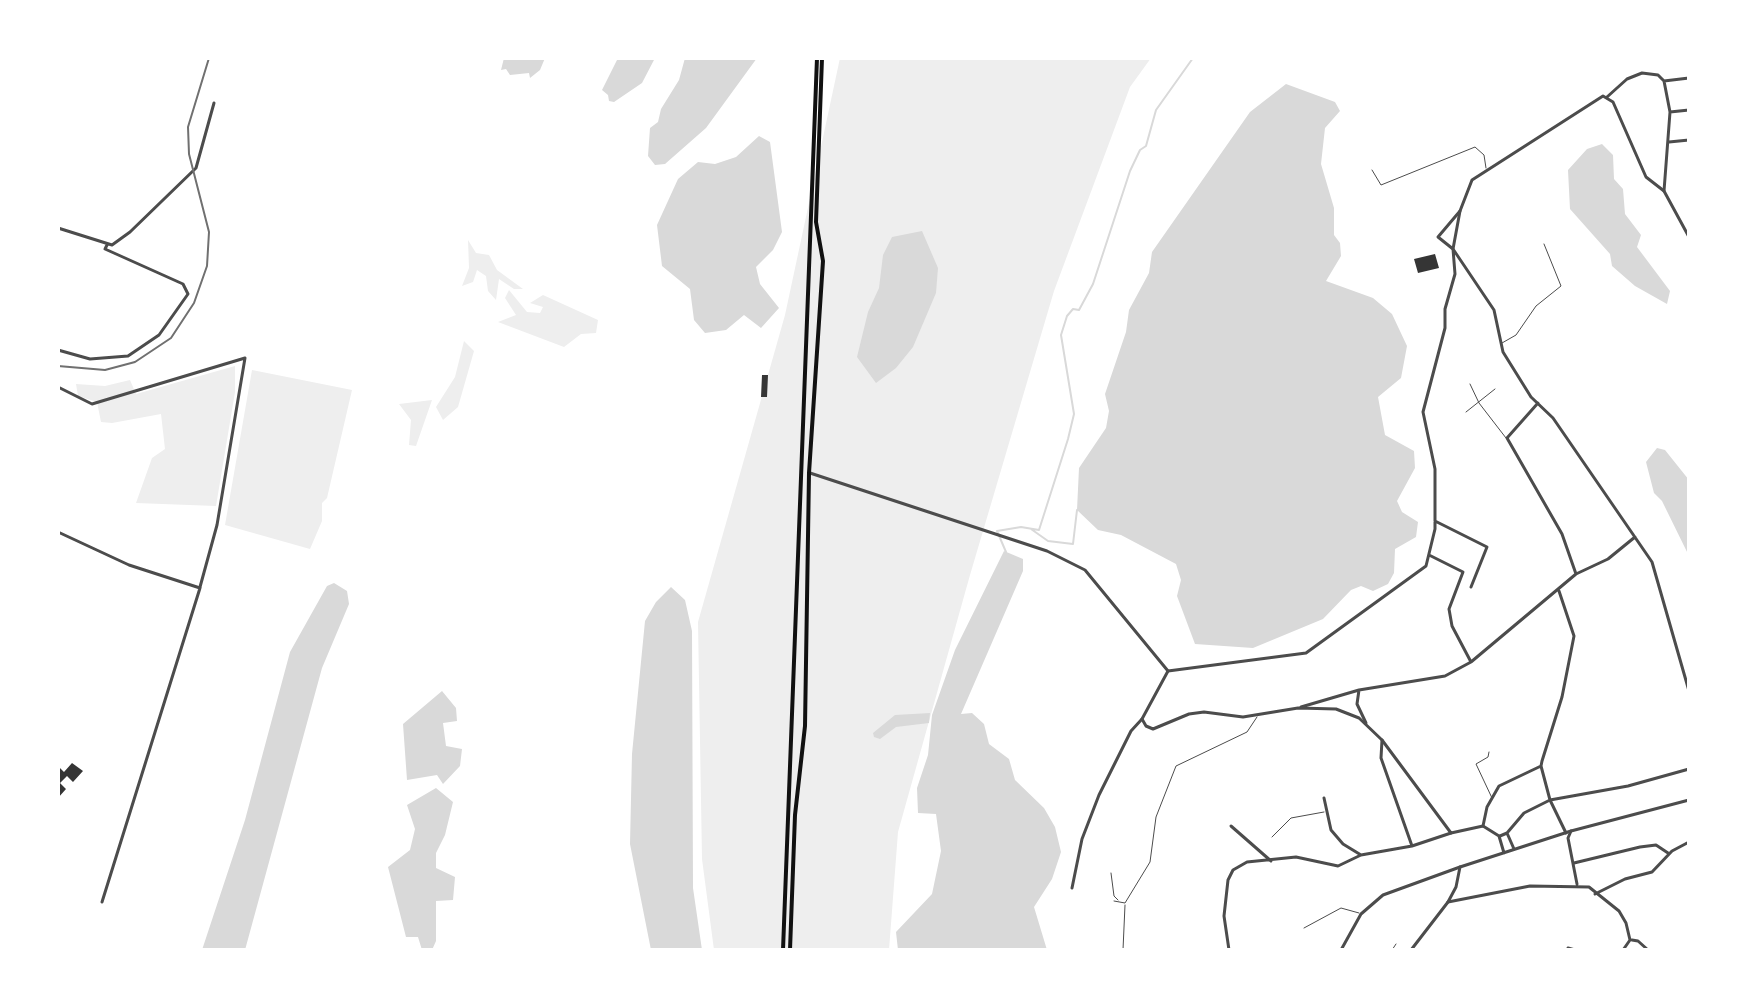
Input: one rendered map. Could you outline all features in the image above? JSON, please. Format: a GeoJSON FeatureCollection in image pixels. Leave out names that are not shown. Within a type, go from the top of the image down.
{"type":"FeatureCollection","features":[{"type":"Feature","properties":{"kind":"main road"},"geometry":{"type":"LineString","coordinates":[[790,950],[795,815],[805,726],[809,473],[823,261],[816,222],[820,58]]}},
{"type":"Feature","properties":{"kind":"main road"},"geometry":{"type":"LineString","coordinates":[[783,950],[808,262],[820,58]]}},
{"type":"Feature","properties":{"kind":"main road"},"geometry":{"type":"LineString","coordinates":[[808,262],[815,252],[823,261]]}},
{"type":"Feature","properties":{"kind":"main road"},"geometry":{"type":"LineString","coordinates":[[790,726],[793,734],[798,735],[805,726]]}},
{"type":"Feature","properties":{"kind":"street"},"geometry":{"type":"LineString","coordinates":[[1168,671],[1306,653],[1426,566],[1435,529],[1435,469],[1423,412],[1445,328],[1445,309],[1455,274],[1453,249],[1468,184],[1596,98],[1607,97],[1618,85],[1642,73],[1658,75],[1664,81],[1670,112],[1664,191]]}},
{"type":"Feature","properties":{"kind":"street"},"geometry":{"type":"LineString","coordinates":[[1664,81],[1689,78]]}},
{"type":"Feature","properties":{"kind":"street"},"geometry":{"type":"LineString","coordinates":[[1607,97],[1613,102],[1646,177],[1664,191],[1689,237]]}},
{"type":"Feature","properties":{"kind":"street"},"geometry":{"type":"LineString","coordinates":[[58,228],[107,245],[112,245],[130,232],[194,172],[214,103]]}},
{"type":"Feature","properties":{"kind":"street"},"geometry":{"type":"LineString","coordinates":[[1670,112],[1689,110]]}},
{"type":"Feature","properties":{"kind":"street"},"geometry":{"type":"LineString","coordinates":[[1669,142],[1689,140]]}},
{"type":"Feature","properties":{"kind":"street"},"geometry":{"type":"LineString","coordinates":[[1460,211],[1438,237],[1453,249],[1494,310],[1501,343],[1510,362],[1538,403],[1553,418],[1652,562],[1689,691]]}},
{"type":"Feature","properties":{"kind":"street"},"geometry":{"type":"LineString","coordinates":[[58,350],[90,359],[128,356],[159,335],[188,294],[183,284],[105,249],[107,245]]}},
{"type":"Feature","properties":{"kind":"street"},"geometry":{"type":"LineString","coordinates":[[58,387],[92,404],[245,358],[219,514],[200,588],[102,902]]}},
{"type":"Feature","properties":{"kind":"street"},"geometry":{"type":"LineString","coordinates":[[1538,403],[1507,438],[1562,534],[1576,574]]}},
{"type":"Feature","properties":{"kind":"street"},"geometry":{"type":"LineString","coordinates":[[809,473],[1066,558],[1085,570],[1168,671]]}},
{"type":"Feature","properties":{"kind":"street"},"geometry":{"type":"LineString","coordinates":[[1435,521],[1487,547],[1471,587]]}},
{"type":"Feature","properties":{"kind":"street"},"geometry":{"type":"LineString","coordinates":[[58,532],[129,565],[200,588]]}},
{"type":"Feature","properties":{"kind":"street"},"geometry":{"type":"LineString","coordinates":[[1142,719],[1153,729],[1189,714],[1257,715],[1337,700],[1359,690],[1445,676],[1471,662],[1576,574],[1608,559],[1635,537]]}},
{"type":"Feature","properties":{"kind":"street"},"geometry":{"type":"LineString","coordinates":[[1429,555],[1463,572],[1449,609],[1452,626],[1471,662]]}},
{"type":"Feature","properties":{"kind":"street"},"geometry":{"type":"LineString","coordinates":[[1559,591],[1574,636],[1554,725],[1541,766],[1550,800],[1569,832],[1577,884]]}},
{"type":"Feature","properties":{"kind":"street"},"geometry":{"type":"LineString","coordinates":[[1072,888],[1082,839],[1099,795],[1131,731],[1142,719],[1168,671]]}},
{"type":"Feature","properties":{"kind":"street"},"geometry":{"type":"LineString","coordinates":[[1359,690],[1357,704],[1366,723],[1451,833]]}},
{"type":"Feature","properties":{"kind":"street"},"geometry":{"type":"LineString","coordinates":[[1298,708],[1327,709],[1366,723]]}},
{"type":"Feature","properties":{"kind":"street"},"geometry":{"type":"LineString","coordinates":[[1382,740],[1381,758],[1412,846]]}},
{"type":"Feature","properties":{"kind":"street"},"geometry":{"type":"LineString","coordinates":[[1483,826],[1499,786],[1541,766]]}},
{"type":"Feature","properties":{"kind":"street"},"geometry":{"type":"LineString","coordinates":[[1499,836],[1507,833],[1524,813],[1550,800],[1629,786],[1689,769]]}},
{"type":"Feature","properties":{"kind":"street"},"geometry":{"type":"LineString","coordinates":[[1324,798],[1331,830],[1343,844],[1361,855]]}},
{"type":"Feature","properties":{"kind":"street"},"geometry":{"type":"LineString","coordinates":[[1341,950],[1361,914],[1383,895],[1514,849],[1689,800]]}},
{"type":"Feature","properties":{"kind":"street"},"geometry":{"type":"LineString","coordinates":[[1231,826],[1271,861]]}},
{"type":"Feature","properties":{"kind":"street"},"geometry":{"type":"LineString","coordinates":[[1229,950],[1224,916],[1228,880],[1233,870],[1247,862],[1296,857],[1338,866],[1361,855],[1412,846],[1483,826],[1499,836],[1504,853]]}},
{"type":"Feature","properties":{"kind":"street"},"geometry":{"type":"LineString","coordinates":[[1507,833],[1514,849]]}},
{"type":"Feature","properties":{"kind":"street"},"geometry":{"type":"LineString","coordinates":[[1595,894],[1625,879],[1652,872],[1669,854],[1689,842]]}},
{"type":"Feature","properties":{"kind":"street"},"geometry":{"type":"LineString","coordinates":[[1574,863],[1612,852],[1656,845],[1669,854]]}},
{"type":"Feature","properties":{"kind":"street"},"geometry":{"type":"LineString","coordinates":[[1411,950],[1448,902],[1456,887],[1460,867]]}},
{"type":"Feature","properties":{"kind":"street"},"geometry":{"type":"LineString","coordinates":[[1448,902],[1530,886],[1577,884],[1589,887],[1619,911],[1630,940]]}},
{"type":"Feature","properties":{"kind":"street"},"geometry":{"type":"LineString","coordinates":[[1623,950],[1630,940]]}},
{"type":"Feature","properties":{"kind":"street"},"geometry":{"type":"LineString","coordinates":[[1630,940],[1638,941],[1648,950]]}},
{"type":"Feature","properties":{"kind":"street"},"geometry":{"type":"LineString","coordinates":[[1568,948],[1575,950]]}},
{"type":"Feature","properties":{"kind":"lane"},"geometry":{"type":"LineString","coordinates":[[1372,170],[1381,185],[1475,147],[1484,155],[1487,169]]}},
{"type":"Feature","properties":{"kind":"lane"},"geometry":{"type":"LineString","coordinates":[[1501,343],[1516,335],[1536,306],[1561,286],[1544,244]]}},
{"type":"Feature","properties":{"kind":"lane"},"geometry":{"type":"LineString","coordinates":[[1470,384],[1480,404],[1507,438]]}},
{"type":"Feature","properties":{"kind":"lane"},"geometry":{"type":"LineString","coordinates":[[1466,412],[1480,404],[1495,389]]}},
{"type":"Feature","properties":{"kind":"lane"},"geometry":{"type":"LineString","coordinates":[[1123,950],[1125,903],[1150,862],[1156,817],[1176,766],[1247,732],[1257,721],[1257,715]]}},
{"type":"Feature","properties":{"kind":"lane"},"geometry":{"type":"LineString","coordinates":[[1489,752],[1488,757],[1476,765],[1492,798]]}},
{"type":"Feature","properties":{"kind":"lane"},"geometry":{"type":"LineString","coordinates":[[1272,837],[1291,818],[1327,812]]}},
{"type":"Feature","properties":{"kind":"lane"},"geometry":{"type":"LineString","coordinates":[[1111,873],[1114,896],[1120,902]]}},
{"type":"Feature","properties":{"kind":"lane"},"geometry":{"type":"LineString","coordinates":[[1114,901],[1125,903]]}},
{"type":"Feature","properties":{"kind":"lane"},"geometry":{"type":"LineString","coordinates":[[1304,928],[1341,908],[1361,914]]}},
{"type":"Feature","properties":{"kind":"lane"},"geometry":{"type":"LineString","coordinates":[[1392,950],[1396,944]]}},
{"type":"Feature","properties":{"kind":"shaded area"},"geometry":{"type":"Polygon","coordinates":[[[504,58],[545,58],[540,70],[530,78],[529,73],[510,75],[506,69],[501,70],[504,58]]]}},
{"type":"Feature","properties":{"kind":"shaded area"},"geometry":{"type":"Polygon","coordinates":[[[618,58],[655,58],[642,83],[614,102],[609,101],[602,90],[618,58]]]}},
{"type":"Feature","properties":{"kind":"shaded area"},"geometry":{"type":"Polygon","coordinates":[[[685,58],[757,58],[706,128],[665,164],[655,165],[648,156],[650,128],[658,122],[661,109],[679,80],[685,58]]]}},
{"type":"Feature","properties":{"kind":"shaded area"},"geometry":{"type":"Polygon","coordinates":[[[840,58],[1151,58],[1130,87],[1054,291],[970,575],[898,832],[889,950],[714,950],[702,859],[698,622],[785,315],[840,58]]]}},
{"type":"Feature","properties":{"kind":"shaded area"},"geometry":{"type":"Polygon","coordinates":[[[1286,84],[1335,102],[1340,111],[1325,128],[1321,164],[1334,208],[1334,235],[1340,243],[1341,256],[1326,281],[1373,298],[1392,314],[1407,346],[1401,378],[1378,397],[1385,435],[1414,451],[1415,468],[1397,501],[1402,512],[1418,522],[1416,537],[1395,549],[1394,573],[1388,584],[1373,591],[1361,586],[1351,590],[1323,619],[1253,648],[1195,644],[1177,596],[1181,580],[1176,564],[1121,535],[1098,530],[1077,510],[1079,468],[1106,428],[1109,411],[1105,394],[1126,332],[1129,310],[1149,273],[1152,252],[1250,112],[1286,84]]]}},
{"type":"Feature","properties":{"kind":"shaded area"},"geometry":{"type":"Polygon","coordinates":[[[759,136],[770,142],[782,232],[773,250],[756,267],[760,284],[779,308],[761,328],[744,315],[726,330],[705,333],[694,320],[690,289],[662,266],[657,225],[678,179],[698,162],[715,164],[736,157],[759,136]]]}},
{"type":"Feature","properties":{"kind":"shaded area"},"geometry":{"type":"Polygon","coordinates":[[[1602,144],[1613,155],[1614,179],[1623,189],[1625,214],[1641,235],[1637,247],[1670,291],[1667,304],[1635,286],[1612,266],[1610,254],[1570,209],[1568,170],[1587,149],[1602,144]]]}},
{"type":"Feature","properties":{"kind":"shaded area"},"geometry":{"type":"Polygon","coordinates":[[[922,231],[938,268],[936,293],[913,347],[896,368],[876,383],[857,357],[868,312],[879,288],[883,255],[892,237],[922,231]]]}},
{"type":"Feature","properties":{"kind":"shaded area"},"geometry":{"type":"Polygon","coordinates":[[[468,240],[476,253],[489,255],[497,270],[523,289],[514,289],[499,279],[496,300],[488,291],[486,276],[477,270],[473,282],[462,286],[469,268],[468,240]]]}},
{"type":"Feature","properties":{"kind":"shaded area"},"geometry":{"type":"Polygon","coordinates":[[[509,290],[527,312],[540,313],[543,307],[530,303],[543,295],[598,320],[596,333],[581,334],[564,347],[498,322],[516,315],[505,298],[509,290]]]}},
{"type":"Feature","properties":{"kind":"shaded area"},"geometry":{"type":"Polygon","coordinates":[[[464,341],[474,351],[458,407],[443,420],[436,407],[455,377],[464,341]]]}},
{"type":"Feature","properties":{"kind":"shaded area"},"geometry":{"type":"Polygon","coordinates":[[[235,366],[235,392],[216,506],[136,503],[152,458],[165,449],[161,414],[112,423],[101,422],[97,402],[78,396],[76,384],[105,386],[130,380],[136,394],[235,366]]]}},
{"type":"Feature","properties":{"kind":"shaded area"},"geometry":{"type":"Polygon","coordinates":[[[252,370],[352,390],[327,498],[322,503],[322,521],[310,549],[225,525],[252,370]]]}},
{"type":"Feature","properties":{"kind":"shaded area"},"geometry":{"type":"Polygon","coordinates":[[[432,400],[416,446],[409,445],[411,420],[399,404],[432,400]]]}},
{"type":"Feature","properties":{"kind":"shaded area"},"geometry":{"type":"Polygon","coordinates":[[[1657,448],[1665,450],[1689,480],[1689,556],[1662,501],[1654,493],[1646,462],[1657,448]]]}},
{"type":"Feature","properties":{"kind":"shaded area"},"geometry":{"type":"Polygon","coordinates":[[[1004,551],[1023,559],[1023,571],[961,714],[972,713],[984,724],[989,744],[1009,759],[1015,780],[1044,808],[1055,827],[1061,852],[1052,879],[1034,907],[1047,950],[898,950],[896,932],[932,894],[941,851],[936,814],[918,813],[917,788],[928,755],[932,715],[955,650],[1004,551]]]}},
{"type":"Feature","properties":{"kind":"shaded area"},"geometry":{"type":"Polygon","coordinates":[[[334,583],[347,591],[349,604],[322,668],[245,950],[202,950],[245,820],[290,652],[327,586],[334,583]]]}},
{"type":"Feature","properties":{"kind":"shaded area"},"geometry":{"type":"Polygon","coordinates":[[[671,587],[685,600],[692,631],[693,888],[702,950],[651,950],[630,844],[632,754],[645,621],[656,602],[671,587]]]}},
{"type":"Feature","properties":{"kind":"shaded area"},"geometry":{"type":"Polygon","coordinates":[[[442,691],[456,708],[457,721],[443,723],[446,746],[462,749],[460,766],[443,784],[437,775],[407,780],[403,724],[442,691]]]}},
{"type":"Feature","properties":{"kind":"shaded area"},"geometry":{"type":"Polygon","coordinates":[[[930,713],[929,723],[896,727],[880,739],[874,737],[873,733],[895,715],[930,713]]]}},
{"type":"Feature","properties":{"kind":"shaded area"},"geometry":{"type":"Polygon","coordinates":[[[436,788],[453,802],[445,835],[436,853],[436,868],[455,877],[453,900],[436,901],[436,941],[432,950],[422,950],[418,937],[406,937],[388,867],[410,850],[415,829],[407,805],[436,788]]]}},
{"type":"Feature","properties":{"kind":"building"},"geometry":{"type":"Polygon","coordinates":[[[1435,254],[1439,268],[1418,273],[1414,259],[1435,254]]]}},
{"type":"Feature","properties":{"kind":"building"},"geometry":{"type":"Polygon","coordinates":[[[762,375],[768,375],[767,397],[761,397],[762,375]]]}},
{"type":"Feature","properties":{"kind":"building"},"geometry":{"type":"Polygon","coordinates":[[[72,763],[83,771],[73,782],[67,776],[60,783],[66,789],[58,798],[58,766],[64,772],[72,763]]]}},
{"type":"Feature","properties":{"kind":"waterway"},"geometry":{"type":"LineString","coordinates":[[1006,552],[997,531],[1021,527],[1039,530],[1068,439],[1074,414],[1061,335],[1067,316],[1073,309],[1079,310],[1093,284],[1130,171],[1140,150],[1146,146],[1156,110],[1193,58]]}},
{"type":"Feature","properties":{"kind":"waterway"},"geometry":{"type":"LineString","coordinates":[[1365,58],[1379,58]]}},
{"type":"Feature","properties":{"kind":"waterway"},"geometry":{"type":"LineString","coordinates":[[1031,529],[1048,541],[1073,544],[1077,510]]}},
{"type":"Feature","properties":{"kind":"railway"},"geometry":{"type":"LineString","coordinates":[[58,366],[105,370],[135,362],[171,338],[194,303],[207,266],[209,232],[189,154],[188,127],[209,58]]}}]}
